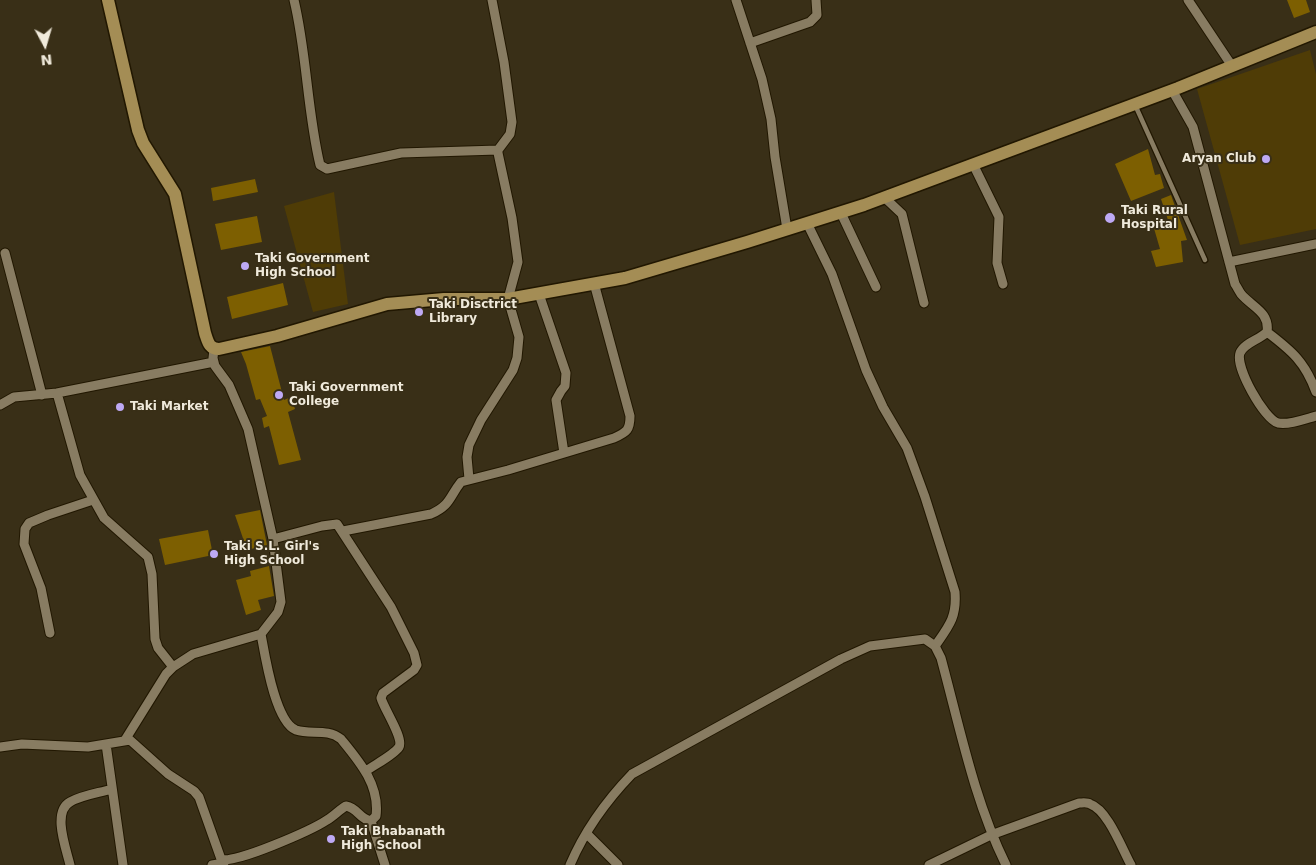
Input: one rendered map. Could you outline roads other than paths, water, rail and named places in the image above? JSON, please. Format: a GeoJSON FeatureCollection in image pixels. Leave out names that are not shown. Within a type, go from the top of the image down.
{"type":"FeatureCollection","features":[{"type":"Feature","properties":{"kind":"street"},"geometry":{"type":"LineString","coordinates":[[108,0],[138,130],[143,143],[175,194],[205,333],[248,428],[273,540],[281,602],[278,612],[261,634],[193,654],[173,667],[166,674],[125,740]]}},
{"type":"Feature","properties":{"kind":"street"},"geometry":{"type":"LineString","coordinates":[[294,0],[303,45],[320,165],[327,169],[401,153],[498,150]]}},
{"type":"Feature","properties":{"kind":"street"},"geometry":{"type":"LineString","coordinates":[[469,479],[467,457],[469,445],[481,420],[513,370],[517,358],[519,337],[508,298],[518,262],[512,218],[498,150],[510,134],[512,122],[504,62],[492,0]]}},
{"type":"Feature","properties":{"kind":"street"},"geometry":{"type":"LineString","coordinates":[[736,0],[762,79],[771,118],[775,157],[787,229]]}},
{"type":"Feature","properties":{"kind":"street"},"geometry":{"type":"LineString","coordinates":[[750,43],[810,22],[817,15],[816,0]]}},
{"type":"Feature","properties":{"kind":"street"},"geometry":{"type":"LineString","coordinates":[[1188,0],[1232,66]]}},
{"type":"Feature","properties":{"kind":"street"},"geometry":{"type":"LineString","coordinates":[[0,405],[14,397],[57,393],[214,356],[219,350],[277,336],[387,304],[444,299],[508,298],[624,278],[747,242],[885,198],[1172,90],[1316,32]]}},
{"type":"Feature","properties":{"kind":"street"},"geometry":{"type":"LineString","coordinates":[[1172,90],[1193,127],[1235,284],[1241,294],[1266,318],[1267,332],[1243,348],[1240,353],[1241,368],[1249,388],[1271,419],[1277,422],[1287,422],[1316,416]]}},
{"type":"Feature","properties":{"kind":"street"},"geometry":{"type":"LineString","coordinates":[[973,164],[999,217],[997,262],[1002,284]]}},
{"type":"Feature","properties":{"kind":"street"},"geometry":{"type":"LineString","coordinates":[[885,198],[902,214],[924,302]]}},
{"type":"Feature","properties":{"kind":"street"},"geometry":{"type":"LineString","coordinates":[[842,212],[876,287]]}},
{"type":"Feature","properties":{"kind":"street"},"geometry":{"type":"LineString","coordinates":[[807,223],[832,274],[866,370],[906,448],[925,497],[956,592],[957,606],[953,620],[935,646]]}},
{"type":"Feature","properties":{"kind":"street"},"geometry":{"type":"LineString","coordinates":[[1229,262],[1316,244]]}},
{"type":"Feature","properties":{"kind":"street"},"geometry":{"type":"LineString","coordinates":[[5,253],[42,395]]}},
{"type":"Feature","properties":{"kind":"street"},"geometry":{"type":"LineString","coordinates":[[343,531],[442,509],[449,502],[461,482],[614,438],[626,432],[630,425],[630,416],[594,283]]}},
{"type":"Feature","properties":{"kind":"street"},"geometry":{"type":"LineString","coordinates":[[539,294],[566,373],[565,386],[556,400],[564,453]]}},
{"type":"Feature","properties":{"kind":"street"},"geometry":{"type":"LineString","coordinates":[[1267,332],[1299,358],[1316,392]]}},
{"type":"Feature","properties":{"kind":"street"},"geometry":{"type":"LineString","coordinates":[[57,393],[80,475],[93,500],[108,522],[148,557],[152,574],[155,639],[158,648],[173,667]]}},
{"type":"Feature","properties":{"kind":"street"},"geometry":{"type":"LineString","coordinates":[[50,633],[42,588],[24,544],[25,529],[29,523],[93,500]]}},
{"type":"Feature","properties":{"kind":"street"},"geometry":{"type":"LineString","coordinates":[[273,540],[337,524],[391,607],[416,660],[417,665],[414,670],[383,693],[381,698],[400,741],[399,746],[395,751],[366,770]]}},
{"type":"Feature","properties":{"kind":"street"},"geometry":{"type":"LineString","coordinates":[[212,865],[236,864],[262,855],[286,844],[328,820],[346,806],[353,807],[365,820],[371,820],[376,816],[377,810],[373,790],[366,770],[341,739],[336,735],[298,731],[290,727],[284,719],[273,691],[261,634]]}},
{"type":"Feature","properties":{"kind":"street"},"geometry":{"type":"LineString","coordinates":[[570,865],[606,804],[632,774],[841,658],[870,646],[925,639],[935,646],[941,658],[961,739],[991,835],[1006,865]]}},
{"type":"Feature","properties":{"kind":"street"},"geometry":{"type":"LineString","coordinates":[[0,747],[22,744],[88,747],[130,740],[168,774],[194,791],[199,797],[224,863]]}},
{"type":"Feature","properties":{"kind":"street"},"geometry":{"type":"LineString","coordinates":[[106,744],[123,865]]}},
{"type":"Feature","properties":{"kind":"street"},"geometry":{"type":"LineString","coordinates":[[70,865],[60,815],[64,807],[71,801],[112,789]]}},
{"type":"Feature","properties":{"kind":"street"},"geometry":{"type":"LineString","coordinates":[[929,865],[991,835],[1079,803],[1089,803],[1097,807],[1104,815],[1131,865]]}},
{"type":"Feature","properties":{"kind":"street"},"geometry":{"type":"LineString","coordinates":[[371,820],[385,865]]}},
{"type":"Feature","properties":{"kind":"street"},"geometry":{"type":"LineString","coordinates":[[587,834],[618,865]]}},
{"type":"Feature","properties":{"kind":"lane"},"geometry":{"type":"LineString","coordinates":[[1134,104],[1204,260]]}},
{"type":"Feature","properties":{"kind":"place","name":"Aryan Club"},"geometry":{"type":"Point","coordinates":[1266,159]}},
{"type":"Feature","properties":{"kind":"place","name":"Taki Rural Hospital"},"geometry":{"type":"Point","coordinates":[1110,218]}},
{"type":"Feature","properties":{"kind":"place","name":"Taki Government High School"},"geometry":{"type":"Point","coordinates":[245,266]}},
{"type":"Feature","properties":{"kind":"place","name":"Taki Disctrict Library"},"geometry":{"type":"Point","coordinates":[419,312]}},
{"type":"Feature","properties":{"kind":"place","name":"Taki Government College"},"geometry":{"type":"Point","coordinates":[279,395]}},
{"type":"Feature","properties":{"kind":"place","name":"Taki Market"},"geometry":{"type":"Point","coordinates":[120,407]}},
{"type":"Feature","properties":{"kind":"place","name":"Taki S.L. Girl's High School"},"geometry":{"type":"Point","coordinates":[214,554]}},
{"type":"Feature","properties":{"kind":"place","name":"Taki Bhabanath High School"},"geometry":{"type":"Point","coordinates":[331,839]}}]}
